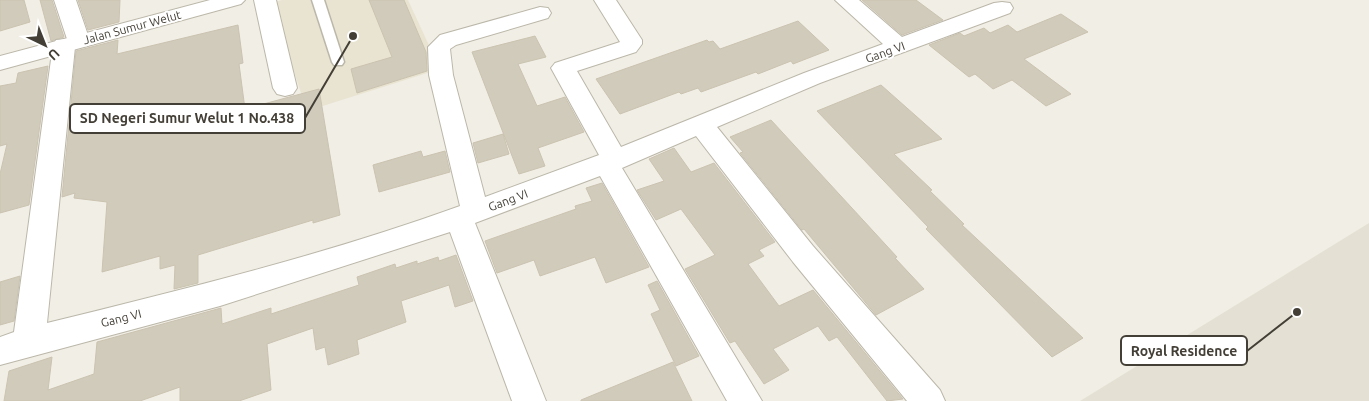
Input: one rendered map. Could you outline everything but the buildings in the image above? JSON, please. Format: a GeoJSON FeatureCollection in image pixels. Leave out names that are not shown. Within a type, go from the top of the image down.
{"type":"FeatureCollection","features":[{"type":"Feature","properties":{"kind":"street"},"geometry":{"type":"LineString","coordinates":[[29,342],[72,43],[65,0]]}},
{"type":"Feature","properties":{"kind":"street","name":"Jalan Sumur Welut"},"geometry":{"type":"LineString","coordinates":[[0,63],[209,3],[234,0]]}},
{"type":"Feature","properties":{"kind":"street"},"geometry":{"type":"LineString","coordinates":[[265,0],[285,88]]}},
{"type":"Feature","properties":{"kind":"street"},"geometry":{"type":"LineString","coordinates":[[604,0],[631,40],[631,44],[628,47],[563,68],[651,242],[745,401]]}},
{"type":"Feature","properties":{"kind":"street"},"geometry":{"type":"LineString","coordinates":[[846,0],[900,46]]}},
{"type":"Feature","properties":{"kind":"street","name":"Gang VI"},"geometry":{"type":"LineString","coordinates":[[0,351],[220,293],[388,242],[467,215],[611,161],[812,78],[1002,8]]}},
{"type":"Feature","properties":{"kind":"street"},"geometry":{"type":"LineString","coordinates":[[529,401],[488,298],[467,215],[441,76],[439,47],[448,40],[540,13]]}},
{"type":"Feature","properties":{"kind":"street"},"geometry":{"type":"LineString","coordinates":[[701,125],[803,254],[928,401]]}},
{"type":"Feature","properties":{"kind":"lane"},"geometry":{"type":"LineString","coordinates":[[318,0],[338,62]]}},
{"type":"Feature","properties":{"kind":"shaded area"},"geometry":{"type":"Polygon","coordinates":[[[282,0],[408,0],[440,69],[307,111],[271,3],[282,0]]]}},
{"type":"Feature","properties":{"kind":"shaded area"},"geometry":{"type":"Polygon","coordinates":[[[1369,223],[1369,401],[1080,401],[1369,223]]]}},
{"type":"Feature","properties":{"kind":"place","name":"SD Negeri Sumur Welut 1 No.438"},"geometry":{"type":"Point","coordinates":[353,36]}},
{"type":"Feature","properties":{"kind":"place","name":"Royal Residence"},"geometry":{"type":"Point","coordinates":[1297,312]}}]}
